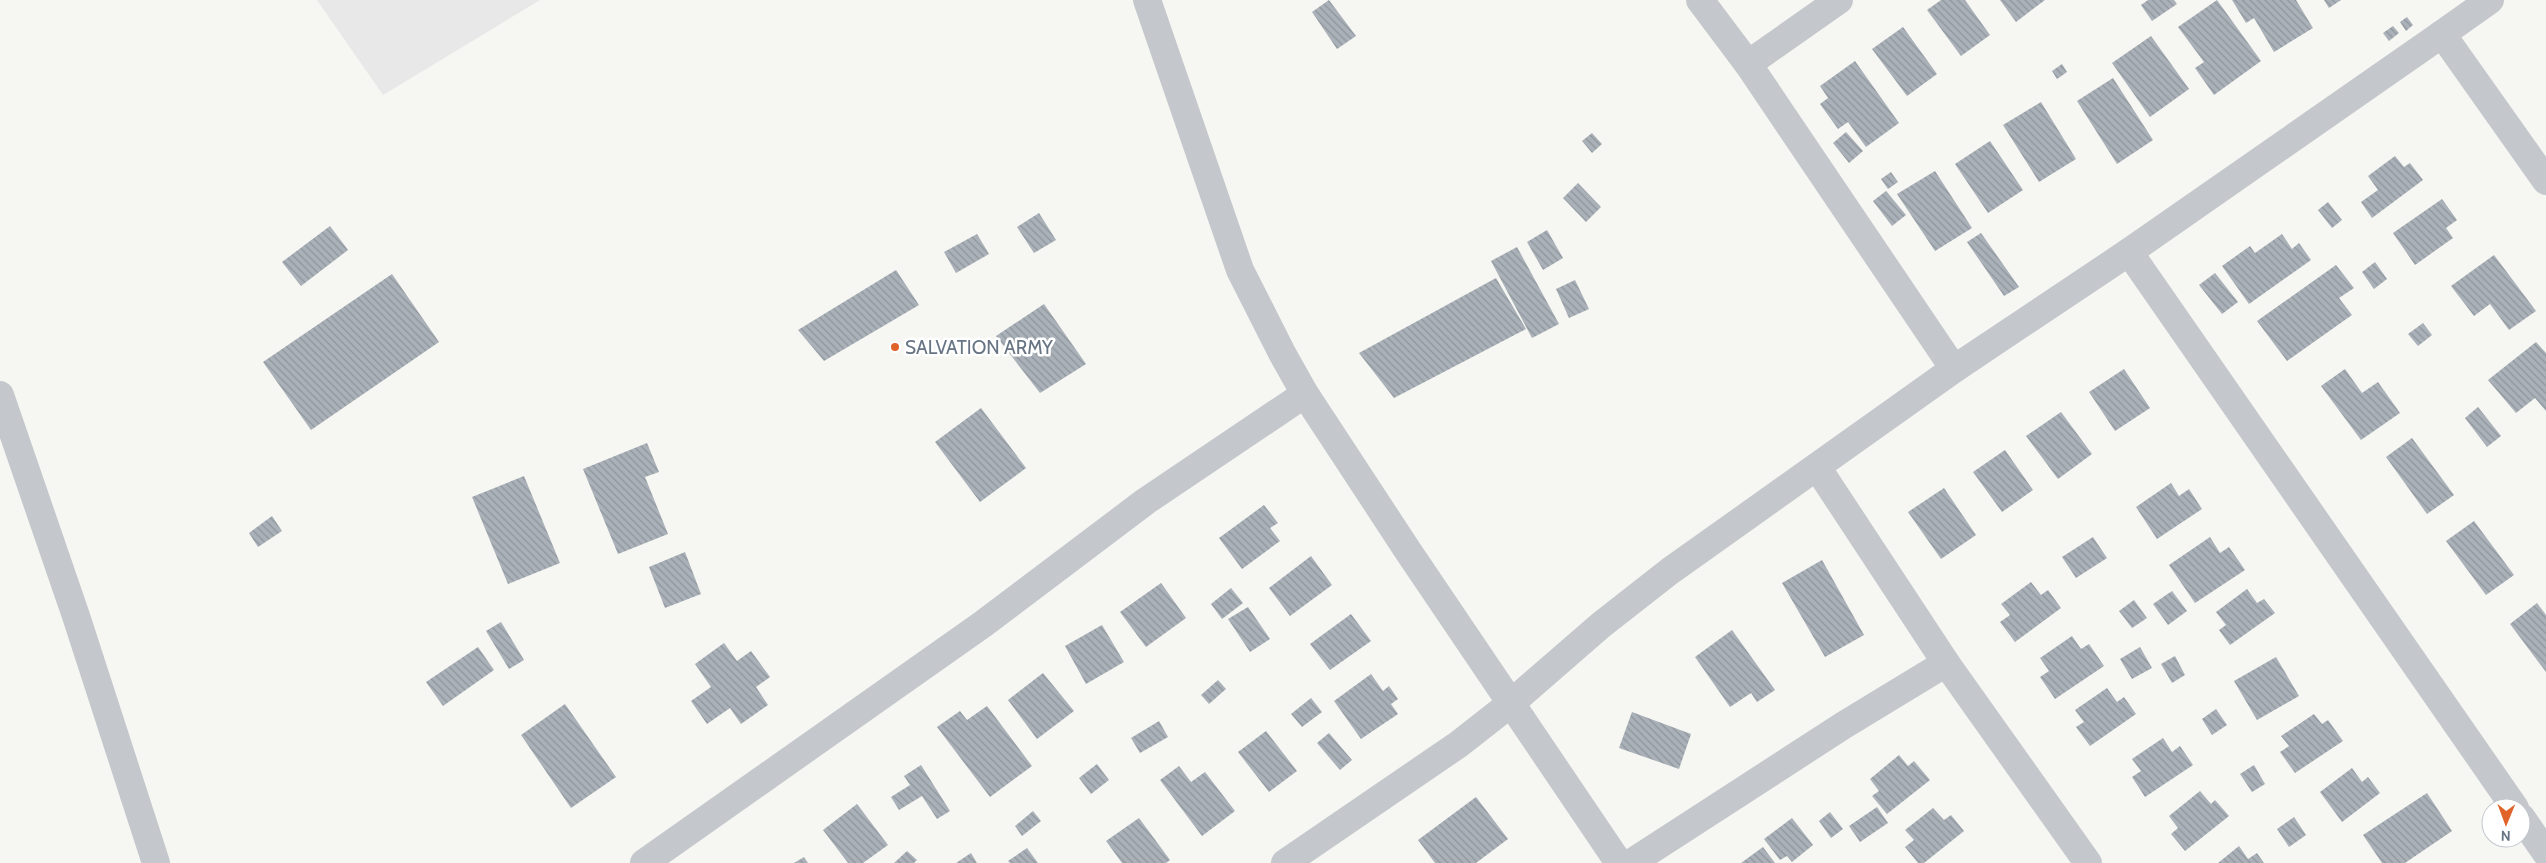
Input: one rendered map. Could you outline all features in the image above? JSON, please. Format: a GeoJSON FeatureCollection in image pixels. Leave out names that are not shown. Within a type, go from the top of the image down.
{"type":"FeatureCollection","features":[{"type":"Feature","properties":{"kind":"street"},"geometry":{"type":"LineString","coordinates":[[1147,0],[1240,270],[1306,394],[1510,704],[1619,863]]}},
{"type":"Feature","properties":{"kind":"street"},"geometry":{"type":"LineString","coordinates":[[1700,0],[1748,64],[1954,369]]}},
{"type":"Feature","properties":{"kind":"street"},"geometry":{"type":"LineString","coordinates":[[1748,64],[1839,0]]}},
{"type":"Feature","properties":{"kind":"street"},"geometry":{"type":"LineString","coordinates":[[1285,863],[1452,749],[1510,704],[1670,570],[1954,369],[2128,252],[2490,0]]}},
{"type":"Feature","properties":{"kind":"street"},"geometry":{"type":"LineString","coordinates":[[2442,34],[2546,181]]}},
{"type":"Feature","properties":{"kind":"street"},"geometry":{"type":"LineString","coordinates":[[2128,252],[2508,798]]}},
{"type":"Feature","properties":{"kind":"street"},"geometry":{"type":"LineString","coordinates":[[644,863],[983,624],[1146,501],[1306,394]]}},
{"type":"Feature","properties":{"kind":"street"},"geometry":{"type":"LineString","coordinates":[[0,395],[76,616],[156,863]]}},
{"type":"Feature","properties":{"kind":"street"},"geometry":{"type":"LineString","coordinates":[[1817,467],[1946,663],[2088,863]]}},
{"type":"Feature","properties":{"kind":"street"},"geometry":{"type":"LineString","coordinates":[[1631,863],[1844,725],[1946,663]]}},
{"type":"Feature","properties":{"kind":"street"},"geometry":{"type":"LineString","coordinates":[[2531,831],[2546,853]]}},
{"type":"Feature","properties":{"kind":"shaded area"},"geometry":{"type":"Polygon","coordinates":[[[317,0],[540,0],[383,95],[317,0]]]}},
{"type":"Feature","properties":{"kind":"building"},"geometry":{"type":"Polygon","coordinates":[[[1329,0],[1356,36],[1337,49],[1312,12],[1329,0]]]}},
{"type":"Feature","properties":{"kind":"building"},"geometry":{"type":"Polygon","coordinates":[[[1941,0],[1965,0],[1990,35],[1961,56],[1927,10],[1941,0]]]}},
{"type":"Feature","properties":{"kind":"building"},"geometry":{"type":"Polygon","coordinates":[[[2000,0],[2045,0],[2016,22],[2000,0]]]}},
{"type":"Feature","properties":{"kind":"building"},"geometry":{"type":"Polygon","coordinates":[[[2148,0],[2174,0],[2177,4],[2152,21],[2141,5],[2148,0]]]}},
{"type":"Feature","properties":{"kind":"building"},"geometry":{"type":"Polygon","coordinates":[[[2217,0],[2261,61],[2214,95],[2195,68],[2204,62],[2178,27],[2217,0]]]}},
{"type":"Feature","properties":{"kind":"building"},"geometry":{"type":"Polygon","coordinates":[[[2232,0],[2296,0],[2313,28],[2274,52],[2254,18],[2246,23],[2232,0]]]}},
{"type":"Feature","properties":{"kind":"building"},"geometry":{"type":"Polygon","coordinates":[[[2324,0],[2341,0],[2329,8],[2324,0]]]}},
{"type":"Feature","properties":{"kind":"building"},"geometry":{"type":"Polygon","coordinates":[[[2407,17],[2413,25],[2406,31],[2400,22],[2407,17]]]}},
{"type":"Feature","properties":{"kind":"building"},"geometry":{"type":"Polygon","coordinates":[[[2393,26],[2399,33],[2389,41],[2383,33],[2393,26]]]}},
{"type":"Feature","properties":{"kind":"building"},"geometry":{"type":"Polygon","coordinates":[[[1903,27],[1937,74],[1907,96],[1872,49],[1903,27]]]}},
{"type":"Feature","properties":{"kind":"building"},"geometry":{"type":"Polygon","coordinates":[[[2151,36],[2189,89],[2150,117],[2112,63],[2151,36]]]}},
{"type":"Feature","properties":{"kind":"building"},"geometry":{"type":"Polygon","coordinates":[[[1855,61],[1899,123],[1866,147],[1848,122],[1838,129],[1820,104],[1828,98],[1820,86],[1855,61]]]}},
{"type":"Feature","properties":{"kind":"building"},"geometry":{"type":"Polygon","coordinates":[[[2062,64],[2067,72],[2057,79],[2052,71],[2062,64]]]}},
{"type":"Feature","properties":{"kind":"building"},"geometry":{"type":"Polygon","coordinates":[[[2113,78],[2153,140],[2117,164],[2077,101],[2113,78]]]}},
{"type":"Feature","properties":{"kind":"building"},"geometry":{"type":"Polygon","coordinates":[[[2041,102],[2076,159],[2039,182],[2003,125],[2041,102]]]}},
{"type":"Feature","properties":{"kind":"building"},"geometry":{"type":"Polygon","coordinates":[[[1846,132],[1863,151],[1849,163],[1833,143],[1846,132]]]}},
{"type":"Feature","properties":{"kind":"building"},"geometry":{"type":"Polygon","coordinates":[[[1592,133],[1602,144],[1592,153],[1582,141],[1592,133]]]}},
{"type":"Feature","properties":{"kind":"building"},"geometry":{"type":"Polygon","coordinates":[[[1990,141],[2023,190],[1988,213],[1955,164],[1990,141]]]}},
{"type":"Feature","properties":{"kind":"building"},"geometry":{"type":"Polygon","coordinates":[[[2395,156],[2404,167],[2410,163],[2423,180],[2372,218],[2361,202],[2378,190],[2368,176],[2395,156]]]}},
{"type":"Feature","properties":{"kind":"building"},"geometry":{"type":"Polygon","coordinates":[[[1935,171],[1972,228],[1935,251],[1897,194],[1935,171]]]}},
{"type":"Feature","properties":{"kind":"building"},"geometry":{"type":"Polygon","coordinates":[[[1891,172],[1898,182],[1888,189],[1881,179],[1891,172]]]}},
{"type":"Feature","properties":{"kind":"building"},"geometry":{"type":"Polygon","coordinates":[[[1578,183],[1601,207],[1586,222],[1563,198],[1578,183]]]}},
{"type":"Feature","properties":{"kind":"building"},"geometry":{"type":"Polygon","coordinates":[[[1886,191],[1906,215],[1892,226],[1873,201],[1886,191]]]}},
{"type":"Feature","properties":{"kind":"building"},"geometry":{"type":"Polygon","coordinates":[[[2442,199],[2457,220],[2446,228],[2453,238],[2415,265],[2393,233],[2442,199]]]}},
{"type":"Feature","properties":{"kind":"building"},"geometry":{"type":"Polygon","coordinates":[[[2328,202],[2342,220],[2332,228],[2318,210],[2328,202]]]}},
{"type":"Feature","properties":{"kind":"building"},"geometry":{"type":"Polygon","coordinates":[[[1039,213],[1056,240],[1034,253],[1017,227],[1039,213]]]}},
{"type":"Feature","properties":{"kind":"building"},"geometry":{"type":"Polygon","coordinates":[[[330,226],[348,250],[301,286],[282,262],[330,226]]]}},
{"type":"Feature","properties":{"kind":"building"},"geometry":{"type":"Polygon","coordinates":[[[1547,230],[1563,258],[1543,270],[1527,242],[1547,230]]]}},
{"type":"Feature","properties":{"kind":"building"},"geometry":{"type":"Polygon","coordinates":[[[1981,233],[2019,287],[2004,296],[1967,242],[1981,233]]]}},
{"type":"Feature","properties":{"kind":"building"},"geometry":{"type":"Polygon","coordinates":[[[977,234],[989,254],[956,273],[944,252],[977,234]]]}},
{"type":"Feature","properties":{"kind":"building"},"geometry":{"type":"Polygon","coordinates":[[[2282,234],[2292,249],[2299,243],[2311,260],[2249,304],[2222,266],[2250,246],[2255,253],[2282,234]]]}},
{"type":"Feature","properties":{"kind":"building"},"geometry":{"type":"Polygon","coordinates":[[[1517,247],[1559,324],[1532,338],[1491,261],[1517,247]]]}},
{"type":"Feature","properties":{"kind":"building"},"geometry":{"type":"Polygon","coordinates":[[[2494,255],[2536,311],[2509,330],[2490,304],[2474,316],[2451,286],[2494,255]]]}},
{"type":"Feature","properties":{"kind":"building"},"geometry":{"type":"Polygon","coordinates":[[[2375,262],[2387,279],[2374,289],[2362,272],[2375,262]]]}},
{"type":"Feature","properties":{"kind":"building"},"geometry":{"type":"Polygon","coordinates":[[[2336,265],[2354,288],[2339,298],[2352,315],[2287,361],[2257,321],[2336,265]]]}},
{"type":"Feature","properties":{"kind":"building"},"geometry":{"type":"Polygon","coordinates":[[[896,270],[919,305],[824,361],[798,330],[896,270]]]}},
{"type":"Feature","properties":{"kind":"building"},"geometry":{"type":"Polygon","coordinates":[[[2215,273],[2238,302],[2222,314],[2199,285],[2215,273]]]}},
{"type":"Feature","properties":{"kind":"building"},"geometry":{"type":"Polygon","coordinates":[[[392,274],[439,342],[311,430],[263,362],[392,274]]]}},
{"type":"Feature","properties":{"kind":"building"},"geometry":{"type":"Polygon","coordinates":[[[1496,278],[1526,329],[1394,398],[1359,353],[1496,278]]]}},
{"type":"Feature","properties":{"kind":"building"},"geometry":{"type":"Polygon","coordinates":[[[1575,280],[1589,309],[1569,318],[1556,289],[1575,280]]]}},
{"type":"Feature","properties":{"kind":"building"},"geometry":{"type":"Polygon","coordinates":[[[1044,304],[1086,364],[1040,393],[996,336],[1044,304]]]}},
{"type":"Feature","properties":{"kind":"building"},"geometry":{"type":"Polygon","coordinates":[[[2423,323],[2432,335],[2418,346],[2408,334],[2423,323]]]}},
{"type":"Feature","properties":{"kind":"building"},"geometry":{"type":"Polygon","coordinates":[[[2536,342],[2546,353],[2546,411],[2535,398],[2516,413],[2488,380],[2536,342]]]}},
{"type":"Feature","properties":{"kind":"building"},"geometry":{"type":"Polygon","coordinates":[[[2124,369],[2150,408],[2115,431],[2089,392],[2124,369]]]}},
{"type":"Feature","properties":{"kind":"building"},"geometry":{"type":"Polygon","coordinates":[[[2345,369],[2362,393],[2378,382],[2400,413],[2361,440],[2321,386],[2345,369]]]}},
{"type":"Feature","properties":{"kind":"building"},"geometry":{"type":"Polygon","coordinates":[[[2478,407],[2501,436],[2487,447],[2465,418],[2478,407]]]}},
{"type":"Feature","properties":{"kind":"building"},"geometry":{"type":"Polygon","coordinates":[[[981,408],[1026,468],[980,502],[935,442],[981,408]]]}},
{"type":"Feature","properties":{"kind":"building"},"geometry":{"type":"Polygon","coordinates":[[[2061,412],[2092,454],[2058,479],[2026,436],[2061,412]]]}},
{"type":"Feature","properties":{"kind":"building"},"geometry":{"type":"Polygon","coordinates":[[[2412,438],[2454,495],[2427,514],[2386,457],[2412,438]]]}},
{"type":"Feature","properties":{"kind":"building"},"geometry":{"type":"Polygon","coordinates":[[[647,443],[659,472],[645,477],[668,534],[618,554],[583,469],[647,443]]]}},
{"type":"Feature","properties":{"kind":"building"},"geometry":{"type":"Polygon","coordinates":[[[2005,450],[2033,490],[2002,512],[1973,472],[2005,450]]]}},
{"type":"Feature","properties":{"kind":"building"},"geometry":{"type":"Polygon","coordinates":[[[524,476],[560,563],[508,584],[472,497],[524,476]]]}},
{"type":"Feature","properties":{"kind":"building"},"geometry":{"type":"Polygon","coordinates":[[[2171,483],[2179,496],[2189,489],[2202,509],[2157,539],[2136,507],[2171,483]]]}},
{"type":"Feature","properties":{"kind":"building"},"geometry":{"type":"Polygon","coordinates":[[[1944,488],[1976,535],[1941,559],[1908,512],[1944,488]]]}},
{"type":"Feature","properties":{"kind":"building"},"geometry":{"type":"Polygon","coordinates":[[[1264,505],[1278,523],[1270,528],[1280,541],[1242,569],[1219,538],[1264,505]]]}},
{"type":"Feature","properties":{"kind":"building"},"geometry":{"type":"Polygon","coordinates":[[[272,516],[282,531],[258,547],[249,533],[272,516]]]}},
{"type":"Feature","properties":{"kind":"building"},"geometry":{"type":"Polygon","coordinates":[[[2474,521],[2514,575],[2486,595],[2446,541],[2474,521]]]}},
{"type":"Feature","properties":{"kind":"building"},"geometry":{"type":"Polygon","coordinates":[[[2093,537],[2107,558],[2076,578],[2062,557],[2093,537]]]}},
{"type":"Feature","properties":{"kind":"building"},"geometry":{"type":"Polygon","coordinates":[[[2210,537],[2220,553],[2229,547],[2245,570],[2195,603],[2169,565],[2210,537]]]}},
{"type":"Feature","properties":{"kind":"building"},"geometry":{"type":"Polygon","coordinates":[[[685,552],[701,594],[665,608],[649,567],[685,552]]]}},
{"type":"Feature","properties":{"kind":"building"},"geometry":{"type":"Polygon","coordinates":[[[1311,556],[1332,585],[1290,616],[1269,588],[1311,556]]]}},
{"type":"Feature","properties":{"kind":"building"},"geometry":{"type":"Polygon","coordinates":[[[1822,560],[1864,635],[1825,657],[1782,583],[1822,560]]]}},
{"type":"Feature","properties":{"kind":"building"},"geometry":{"type":"Polygon","coordinates":[[[2031,582],[2041,595],[2048,590],[2061,608],[2015,642],[2000,622],[2010,615],[2001,604],[2031,582]]]}},
{"type":"Feature","properties":{"kind":"building"},"geometry":{"type":"Polygon","coordinates":[[[1161,583],[1186,618],[1146,647],[1120,612],[1161,583]]]}},
{"type":"Feature","properties":{"kind":"building"},"geometry":{"type":"Polygon","coordinates":[[[1231,588],[1243,603],[1222,619],[1211,604],[1231,588]]]}},
{"type":"Feature","properties":{"kind":"building"},"geometry":{"type":"Polygon","coordinates":[[[2247,589],[2257,603],[2264,599],[2275,613],[2230,645],[2219,630],[2226,625],[2216,612],[2247,589]]]}},
{"type":"Feature","properties":{"kind":"building"},"geometry":{"type":"Polygon","coordinates":[[[2172,591],[2187,611],[2168,625],[2153,604],[2172,591]]]}},
{"type":"Feature","properties":{"kind":"building"},"geometry":{"type":"Polygon","coordinates":[[[2134,600],[2147,618],[2132,628],[2119,611],[2134,600]]]}},
{"type":"Feature","properties":{"kind":"building"},"geometry":{"type":"Polygon","coordinates":[[[2537,603],[2546,615],[2546,672],[2510,624],[2537,603]]]}},
{"type":"Feature","properties":{"kind":"building"},"geometry":{"type":"Polygon","coordinates":[[[1248,607],[1270,639],[1250,652],[1228,619],[1248,607]]]}},
{"type":"Feature","properties":{"kind":"building"},"geometry":{"type":"Polygon","coordinates":[[[1351,614],[1371,641],[1330,670],[1310,644],[1351,614]]]}},
{"type":"Feature","properties":{"kind":"building"},"geometry":{"type":"Polygon","coordinates":[[[501,622],[524,660],[509,669],[486,631],[501,622]]]}},
{"type":"Feature","properties":{"kind":"building"},"geometry":{"type":"Polygon","coordinates":[[[1102,625],[1124,662],[1086,684],[1065,646],[1102,625]]]}},
{"type":"Feature","properties":{"kind":"building"},"geometry":{"type":"Polygon","coordinates":[[[1732,630],[1775,690],[1757,702],[1751,693],[1730,707],[1695,657],[1732,630]]]}},
{"type":"Feature","properties":{"kind":"building"},"geometry":{"type":"Polygon","coordinates":[[[2072,636],[2081,649],[2089,644],[2104,666],[2055,699],[2040,677],[2049,671],[2040,658],[2072,636]]]}},
{"type":"Feature","properties":{"kind":"building"},"geometry":{"type":"Polygon","coordinates":[[[724,643],[737,661],[751,651],[770,677],[756,687],[768,705],[741,724],[730,708],[707,724],[691,701],[711,687],[695,664],[724,643]]]}},
{"type":"Feature","properties":{"kind":"building"},"geometry":{"type":"Polygon","coordinates":[[[478,647],[494,670],[443,706],[426,682],[478,647]]]}},
{"type":"Feature","properties":{"kind":"building"},"geometry":{"type":"Polygon","coordinates":[[[2140,647],[2152,668],[2132,679],[2120,659],[2140,647]]]}},
{"type":"Feature","properties":{"kind":"building"},"geometry":{"type":"Polygon","coordinates":[[[2175,656],[2185,675],[2172,683],[2161,664],[2175,656]]]}},
{"type":"Feature","properties":{"kind":"building"},"geometry":{"type":"Polygon","coordinates":[[[2276,657],[2299,696],[2257,720],[2234,681],[2276,657]]]}},
{"type":"Feature","properties":{"kind":"building"},"geometry":{"type":"Polygon","coordinates":[[[1043,673],[1074,711],[1037,739],[1008,700],[1043,673]]]}},
{"type":"Feature","properties":{"kind":"building"},"geometry":{"type":"Polygon","coordinates":[[[1371,674],[1383,691],[1389,686],[1398,699],[1391,704],[1398,714],[1361,739],[1334,701],[1371,674]]]}},
{"type":"Feature","properties":{"kind":"building"},"geometry":{"type":"Polygon","coordinates":[[[1218,680],[1226,689],[1209,704],[1201,695],[1218,680]]]}},
{"type":"Feature","properties":{"kind":"building"},"geometry":{"type":"Polygon","coordinates":[[[2107,688],[2117,702],[2124,697],[2136,714],[2090,746],[2076,727],[2084,722],[2075,710],[2107,688]]]}},
{"type":"Feature","properties":{"kind":"building"},"geometry":{"type":"Polygon","coordinates":[[[1311,698],[1322,712],[1302,727],[1291,714],[1311,698]]]}},
{"type":"Feature","properties":{"kind":"building"},"geometry":{"type":"Polygon","coordinates":[[[565,704],[616,777],[571,808],[521,735],[565,704]]]}},
{"type":"Feature","properties":{"kind":"building"},"geometry":{"type":"Polygon","coordinates":[[[987,706],[1032,766],[990,797],[937,727],[960,711],[967,720],[987,706]]]}},
{"type":"Feature","properties":{"kind":"building"},"geometry":{"type":"Polygon","coordinates":[[[2216,709],[2227,725],[2212,735],[2202,719],[2216,709]]]}},
{"type":"Feature","properties":{"kind":"building"},"geometry":{"type":"Polygon","coordinates":[[[1632,712],[1691,734],[1679,769],[1619,748],[1632,712]]]}},
{"type":"Feature","properties":{"kind":"building"},"geometry":{"type":"Polygon","coordinates":[[[2314,714],[2322,724],[2328,720],[2343,741],[2295,773],[2280,752],[2289,746],[2281,736],[2314,714]]]}},
{"type":"Feature","properties":{"kind":"building"},"geometry":{"type":"Polygon","coordinates":[[[1159,721],[1168,737],[1140,753],[1131,738],[1159,721]]]}},
{"type":"Feature","properties":{"kind":"building"},"geometry":{"type":"Polygon","coordinates":[[[1266,731],[1297,771],[1269,792],[1238,752],[1266,731]]]}},
{"type":"Feature","properties":{"kind":"building"},"geometry":{"type":"Polygon","coordinates":[[[1329,733],[1352,760],[1340,770],[1317,743],[1329,733]]]}},
{"type":"Feature","properties":{"kind":"building"},"geometry":{"type":"Polygon","coordinates":[[[2163,738],[2172,752],[2180,746],[2193,765],[2145,797],[2132,777],[2141,771],[2132,759],[2163,738]]]}},
{"type":"Feature","properties":{"kind":"building"},"geometry":{"type":"Polygon","coordinates":[[[1899,755],[1908,766],[1914,761],[1930,780],[1887,814],[1872,796],[1879,791],[1870,779],[1899,755]]]}},
{"type":"Feature","properties":{"kind":"building"},"geometry":{"type":"Polygon","coordinates":[[[1097,764],[1109,780],[1091,794],[1079,778],[1097,764]]]}},
{"type":"Feature","properties":{"kind":"building"},"geometry":{"type":"Polygon","coordinates":[[[921,765],[950,811],[937,819],[922,796],[899,810],[891,797],[910,785],[904,776],[921,765]]]}},
{"type":"Feature","properties":{"kind":"building"},"geometry":{"type":"Polygon","coordinates":[[[2254,765],[2265,784],[2252,792],[2240,774],[2254,765]]]}},
{"type":"Feature","properties":{"kind":"building"},"geometry":{"type":"Polygon","coordinates":[[[1179,766],[1191,782],[1205,772],[1235,811],[1202,836],[1160,780],[1179,766]]]}},
{"type":"Feature","properties":{"kind":"building"},"geometry":{"type":"Polygon","coordinates":[[[2352,768],[2362,782],[2368,777],[2380,793],[2342,822],[2320,792],[2352,768]]]}},
{"type":"Feature","properties":{"kind":"building"},"geometry":{"type":"Polygon","coordinates":[[[2200,791],[2211,804],[2215,800],[2229,816],[2185,851],[2171,834],[2178,828],[2169,816],[2200,791]]]}},
{"type":"Feature","properties":{"kind":"building"},"geometry":{"type":"Polygon","coordinates":[[[2427,793],[2452,831],[2405,863],[2382,863],[2363,835],[2427,793]]]}},
{"type":"Feature","properties":{"kind":"building"},"geometry":{"type":"Polygon","coordinates":[[[1476,797],[1508,839],[1476,863],[1435,863],[1418,840],[1476,797]]]}},
{"type":"Feature","properties":{"kind":"building"},"geometry":{"type":"Polygon","coordinates":[[[857,804],[888,845],[863,863],[848,863],[823,830],[857,804]]]}},
{"type":"Feature","properties":{"kind":"building"},"geometry":{"type":"Polygon","coordinates":[[[1877,807],[1888,823],[1860,842],[1849,826],[1877,807]]]}},
{"type":"Feature","properties":{"kind":"building"},"geometry":{"type":"Polygon","coordinates":[[[1933,808],[1944,820],[1951,815],[1964,831],[1924,863],[1918,863],[1905,847],[1914,840],[1905,830],[1933,808]]]}},
{"type":"Feature","properties":{"kind":"building"},"geometry":{"type":"Polygon","coordinates":[[[1033,811],[1041,821],[1022,836],[1015,826],[1033,811]]]}},
{"type":"Feature","properties":{"kind":"building"},"geometry":{"type":"Polygon","coordinates":[[[1830,812],[1843,829],[1831,838],[1819,821],[1830,812]]]}},
{"type":"Feature","properties":{"kind":"building"},"geometry":{"type":"Polygon","coordinates":[[[2294,817],[2306,835],[2289,847],[2277,829],[2294,817]]]}},
{"type":"Feature","properties":{"kind":"building"},"geometry":{"type":"Polygon","coordinates":[[[1139,818],[1170,860],[1166,863],[1122,863],[1106,841],[1139,818]]]}},
{"type":"Feature","properties":{"kind":"building"},"geometry":{"type":"Polygon","coordinates":[[[1792,818],[1813,845],[1792,862],[1787,856],[1780,860],[1764,839],[1792,818]]]}},
{"type":"Feature","properties":{"kind":"building"},"geometry":{"type":"Polygon","coordinates":[[[2239,846],[2248,859],[2257,853],[2264,863],[2218,863],[2239,846]]]}},
{"type":"Feature","properties":{"kind":"building"},"geometry":{"type":"Polygon","coordinates":[[[1763,847],[1775,863],[1741,863],[1763,847]]]}},
{"type":"Feature","properties":{"kind":"building"},"geometry":{"type":"Polygon","coordinates":[[[1027,848],[1038,863],[1010,863],[1008,861],[1027,848]]]}},
{"type":"Feature","properties":{"kind":"building"},"geometry":{"type":"Polygon","coordinates":[[[907,851],[917,860],[914,863],[894,863],[907,851]]]}},
{"type":"Feature","properties":{"kind":"building"},"geometry":{"type":"Polygon","coordinates":[[[971,853],[977,863],[956,863],[971,853]]]}},
{"type":"Feature","properties":{"kind":"building"},"geometry":{"type":"Polygon","coordinates":[[[804,857],[808,863],[794,863],[804,857]]]}},
{"type":"Feature","properties":{"kind":"place","name":"SALVATION ARMY"},"geometry":{"type":"Point","coordinates":[895,347]}}]}
